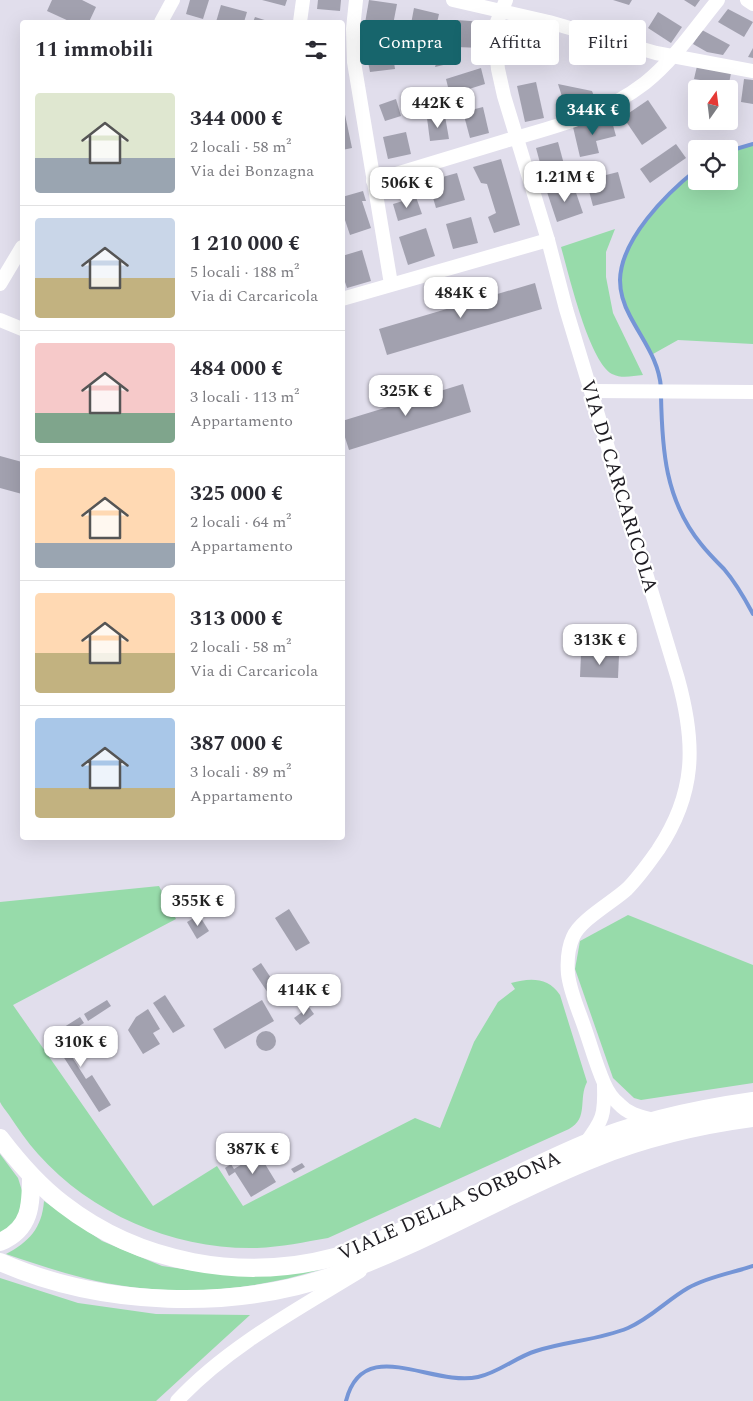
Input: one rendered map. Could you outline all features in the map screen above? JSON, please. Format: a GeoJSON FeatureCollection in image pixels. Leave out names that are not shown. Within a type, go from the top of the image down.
{"type":"FeatureCollection","features":[{"type":"Feature","properties":{"kind":"street"},"geometry":{"type":"LineString","coordinates":[[162,20],[173,0]]}},
{"type":"Feature","properties":{"kind":"street"},"geometry":{"type":"LineString","coordinates":[[300,20],[302,0]]}},
{"type":"Feature","properties":{"kind":"street"},"geometry":{"type":"LineString","coordinates":[[356,0],[353,29],[354,55],[373,181],[392,284]]}},
{"type":"Feature","properties":{"kind":"street"},"geometry":{"type":"LineString","coordinates":[[453,0],[503,5],[570,28],[649,51],[753,71]]}},
{"type":"Feature","properties":{"kind":"street"},"geometry":{"type":"LineString","coordinates":[[373,181],[518,138],[573,120],[611,104],[646,82],[674,55],[718,0]]}},
{"type":"Feature","properties":{"kind":"street"},"geometry":{"type":"LineString","coordinates":[[747,0],[753,4]]}},
{"type":"Feature","properties":{"kind":"street","name":"VIA DI CARCARICOLA"},"geometry":{"type":"LineString","coordinates":[[503,5],[496,28],[496,54],[504,96],[678,680],[688,721],[690,749],[688,772],[683,800],[670,831],[640,875],[615,900],[584,923],[574,934],[570,945],[568,965],[569,980],[604,1084],[616,1102],[626,1110],[640,1117],[657,1121]]}},
{"type":"Feature","properties":{"kind":"street"},"geometry":{"type":"LineString","coordinates":[[345,298],[548,240]]}},
{"type":"Feature","properties":{"kind":"street"},"geometry":{"type":"LineString","coordinates":[[0,284],[18,263]]}},
{"type":"Feature","properties":{"kind":"street"},"geometry":{"type":"LineString","coordinates":[[0,320],[20,328]]}},
{"type":"Feature","properties":{"kind":"street"},"geometry":{"type":"LineString","coordinates":[[592,391],[753,392]]}},
{"type":"Feature","properties":{"kind":"street","name":"VIA DI CARCARICOLA"},"geometry":{"type":"LineString","coordinates":[[585,1144],[602,1119],[604,1111],[604,1084]]}},
{"type":"Feature","properties":{"kind":"street","name":"VIALE DELLA SORBONA"},"geometry":{"type":"LineString","coordinates":[[0,1138],[31,1176],[64,1205],[82,1218],[117,1238],[152,1252],[206,1265],[270,1268],[317,1261],[359,1249],[585,1144],[657,1121],[710,1108],[753,1101]]}},
{"type":"Feature","properties":{"kind":"street","name":"VIALE DELLA SORBONA"},"geometry":{"type":"LineString","coordinates":[[0,1262],[38,1276],[91,1290],[146,1297],[222,1298],[282,1289],[337,1275],[385,1256],[595,1158],[674,1133],[753,1118]]}},
{"type":"Feature","properties":{"kind":"street"},"geometry":{"type":"LineString","coordinates":[[0,1242],[15,1233],[28,1214],[31,1199],[31,1176]]}},
{"type":"Feature","properties":{"kind":"street"},"geometry":{"type":"LineString","coordinates":[[177,1401],[199,1380],[238,1350],[295,1311],[385,1256]]}},
{"type":"Feature","properties":{"kind":"green space"},"geometry":{"type":"Polygon","coordinates":[[[753,144],[753,344],[678,340],[653,354],[632,321],[623,301],[620,282],[623,263],[630,245],[654,211],[688,177],[688,190],[738,190],[738,148],[753,144]]]}},
{"type":"Feature","properties":{"kind":"green space"},"geometry":{"type":"Polygon","coordinates":[[[615,229],[606,252],[606,277],[613,313],[643,375],[627,377],[612,374],[595,353],[581,316],[561,247],[615,229]]]}},
{"type":"Feature","properties":{"kind":"green space"},"geometry":{"type":"Polygon","coordinates":[[[159,886],[176,919],[13,1005],[153,1206],[217,1166],[243,1206],[415,1118],[440,1128],[474,1042],[498,1002],[515,989],[511,983],[518,981],[538,980],[544,982],[555,989],[560,995],[587,1082],[584,1088],[579,1119],[569,1129],[328,1238],[257,1248],[227,1247],[196,1243],[166,1235],[137,1225],[110,1211],[84,1195],[60,1176],[30,1145],[0,1102],[0,902],[159,886]]]}},
{"type":"Feature","properties":{"kind":"green space"},"geometry":{"type":"Polygon","coordinates":[[[628,915],[753,965],[753,1083],[641,1100],[634,1098],[613,1078],[575,969],[580,941],[628,915]]]}},
{"type":"Feature","properties":{"kind":"green space"},"geometry":{"type":"Polygon","coordinates":[[[0,1154],[18,1178],[23,1194],[17,1222],[0,1234],[0,1154]]]}},
{"type":"Feature","properties":{"kind":"green space"},"geometry":{"type":"Polygon","coordinates":[[[44,1201],[102,1241],[162,1266],[244,1276],[277,1275],[322,1269],[267,1283],[210,1290],[152,1289],[96,1281],[6,1254],[28,1239],[33,1233],[43,1211],[44,1201]]]}},
{"type":"Feature","properties":{"kind":"green space"},"geometry":{"type":"Polygon","coordinates":[[[0,1278],[78,1303],[156,1314],[250,1315],[156,1401],[0,1401],[0,1278]]]}},
{"type":"Feature","properties":{"kind":"building"},"geometry":{"type":"Polygon","coordinates":[[[52,0],[82,0],[96,7],[90,20],[67,20],[47,11],[52,0]]]}},
{"type":"Feature","properties":{"kind":"building"},"geometry":{"type":"Polygon","coordinates":[[[190,0],[209,0],[203,19],[186,14],[190,0]]]}},
{"type":"Feature","properties":{"kind":"building"},"geometry":{"type":"Polygon","coordinates":[[[262,0],[287,0],[285,6],[262,0]]]}},
{"type":"Feature","properties":{"kind":"building"},"geometry":{"type":"Polygon","coordinates":[[[318,0],[341,0],[340,11],[317,9],[318,0]]]}},
{"type":"Feature","properties":{"kind":"building"},"geometry":{"type":"Polygon","coordinates":[[[369,0],[397,4],[394,20],[366,20],[369,0]]]}},
{"type":"Feature","properties":{"kind":"building"},"geometry":{"type":"Polygon","coordinates":[[[613,0],[632,0],[629,5],[613,0]]]}},
{"type":"Feature","properties":{"kind":"building"},"geometry":{"type":"Polygon","coordinates":[[[684,0],[700,0],[695,7],[684,0]]]}},
{"type":"Feature","properties":{"kind":"building"},"geometry":{"type":"Polygon","coordinates":[[[221,5],[247,12],[245,20],[217,20],[221,5]]]}},
{"type":"Feature","properties":{"kind":"building"},"geometry":{"type":"Polygon","coordinates":[[[414,8],[439,14],[438,20],[412,20],[414,8]]]}},
{"type":"Feature","properties":{"kind":"building"},"geometry":{"type":"Polygon","coordinates":[[[728,9],[753,22],[744,37],[718,22],[728,9]]]}},
{"type":"Feature","properties":{"kind":"building"},"geometry":{"type":"Polygon","coordinates":[[[658,12],[682,27],[671,43],[648,28],[658,12]]]}},
{"type":"Feature","properties":{"kind":"building"},"geometry":{"type":"Polygon","coordinates":[[[255,17],[265,20],[254,20],[255,17]]]}},
{"type":"Feature","properties":{"kind":"building"},"geometry":{"type":"Polygon","coordinates":[[[461,20],[471,21],[471,48],[461,47],[461,20]]]}},
{"type":"Feature","properties":{"kind":"building"},"geometry":{"type":"Polygon","coordinates":[[[702,30],[730,45],[723,55],[707,52],[693,44],[702,30]]]}},
{"type":"Feature","properties":{"kind":"building"},"geometry":{"type":"Polygon","coordinates":[[[753,48],[753,58],[748,57],[753,48]]]}},
{"type":"Feature","properties":{"kind":"building"},"geometry":{"type":"Polygon","coordinates":[[[369,65],[394,65],[395,69],[370,72],[369,65]]]}},
{"type":"Feature","properties":{"kind":"building"},"geometry":{"type":"Polygon","coordinates":[[[697,66],[731,73],[730,80],[694,79],[697,66]]]}},
{"type":"Feature","properties":{"kind":"building"},"geometry":{"type":"Polygon","coordinates":[[[481,68],[485,84],[450,95],[446,79],[481,68]]]}},
{"type":"Feature","properties":{"kind":"building"},"geometry":{"type":"Polygon","coordinates":[[[744,79],[753,80],[753,104],[741,102],[744,79]]]}},
{"type":"Feature","properties":{"kind":"building"},"geometry":{"type":"Polygon","coordinates":[[[536,82],[544,118],[525,122],[517,86],[536,82]]]}},
{"type":"Feature","properties":{"kind":"building"},"geometry":{"type":"Polygon","coordinates":[[[558,84],[592,91],[595,99],[566,109],[558,84]]]}},
{"type":"Feature","properties":{"kind":"building"},"geometry":{"type":"Polygon","coordinates":[[[396,99],[401,116],[385,121],[379,105],[396,99]]]}},
{"type":"Feature","properties":{"kind":"building"},"geometry":{"type":"Polygon","coordinates":[[[648,100],[667,128],[642,145],[623,117],[648,100]]]}},
{"type":"Feature","properties":{"kind":"building"},"geometry":{"type":"Polygon","coordinates":[[[483,107],[489,133],[470,138],[463,112],[483,107]]]}},
{"type":"Feature","properties":{"kind":"building"},"geometry":{"type":"Polygon","coordinates":[[[345,115],[352,148],[345,149],[345,115]]]}},
{"type":"Feature","properties":{"kind":"building"},"geometry":{"type":"Polygon","coordinates":[[[445,116],[449,139],[430,141],[427,118],[445,116]]]}},
{"type":"Feature","properties":{"kind":"building"},"geometry":{"type":"Polygon","coordinates":[[[611,118],[616,136],[596,141],[599,153],[580,157],[573,127],[611,118]]]}},
{"type":"Feature","properties":{"kind":"building"},"geometry":{"type":"Polygon","coordinates":[[[406,132],[411,154],[388,159],[383,137],[406,132]]]}},
{"type":"Feature","properties":{"kind":"building"},"geometry":{"type":"Polygon","coordinates":[[[558,142],[565,168],[543,174],[536,148],[558,142]]]}},
{"type":"Feature","properties":{"kind":"building"},"geometry":{"type":"Polygon","coordinates":[[[676,144],[686,158],[650,183],[640,169],[676,144]]]}},
{"type":"Feature","properties":{"kind":"building"},"geometry":{"type":"Polygon","coordinates":[[[501,159],[520,225],[494,233],[488,217],[496,213],[487,184],[481,183],[473,167],[501,159]]]}},
{"type":"Feature","properties":{"kind":"building"},"geometry":{"type":"Polygon","coordinates":[[[618,172],[625,198],[593,206],[586,180],[618,172]]]}},
{"type":"Feature","properties":{"kind":"building"},"geometry":{"type":"Polygon","coordinates":[[[457,173],[465,200],[436,208],[428,181],[457,173]]]}},
{"type":"Feature","properties":{"kind":"building"},"geometry":{"type":"Polygon","coordinates":[[[573,184],[583,213],[557,222],[547,192],[573,184]]]}},
{"type":"Feature","properties":{"kind":"building"},"geometry":{"type":"Polygon","coordinates":[[[363,191],[366,201],[362,201],[371,228],[350,235],[345,220],[345,196],[363,191]]]}},
{"type":"Feature","properties":{"kind":"building"},"geometry":{"type":"Polygon","coordinates":[[[416,197],[422,214],[398,221],[393,204],[416,197]]]}},
{"type":"Feature","properties":{"kind":"building"},"geometry":{"type":"Polygon","coordinates":[[[471,217],[478,243],[453,249],[446,224],[471,217]]]}},
{"type":"Feature","properties":{"kind":"building"},"geometry":{"type":"Polygon","coordinates":[[[426,228],[435,256],[408,265],[399,237],[426,228]]]}},
{"type":"Feature","properties":{"kind":"building"},"geometry":{"type":"Polygon","coordinates":[[[362,250],[371,281],[347,288],[345,282],[345,255],[362,250]]]}},
{"type":"Feature","properties":{"kind":"building"},"geometry":{"type":"Polygon","coordinates":[[[535,283],[542,309],[387,355],[379,329],[535,283]]]}},
{"type":"Feature","properties":{"kind":"building"},"geometry":{"type":"Polygon","coordinates":[[[463,384],[471,412],[349,450],[345,437],[345,420],[463,384]]]}},
{"type":"Feature","properties":{"kind":"building"},"geometry":{"type":"Polygon","coordinates":[[[0,456],[20,461],[20,493],[0,488],[0,456]]]}},
{"type":"Feature","properties":{"kind":"building"},"geometry":{"type":"Polygon","coordinates":[[[581,654],[619,655],[618,678],[580,677],[581,654]]]}},
{"type":"Feature","properties":{"kind":"building"},"geometry":{"type":"Polygon","coordinates":[[[209,885],[211,899],[187,902],[184,888],[209,885]]]}},
{"type":"Feature","properties":{"kind":"building"},"geometry":{"type":"Polygon","coordinates":[[[289,909],[310,943],[296,951],[275,918],[289,909]]]}},
{"type":"Feature","properties":{"kind":"building"},"geometry":{"type":"Polygon","coordinates":[[[199,915],[209,931],[197,939],[187,922],[199,915]]]}},
{"type":"Feature","properties":{"kind":"building"},"geometry":{"type":"Polygon","coordinates":[[[261,963],[277,987],[268,993],[252,969],[261,963]]]}},
{"type":"Feature","properties":{"kind":"building"},"geometry":{"type":"Polygon","coordinates":[[[165,995],[185,1026],[173,1033],[153,1003],[165,995]]]}},
{"type":"Feature","properties":{"kind":"building"},"geometry":{"type":"Polygon","coordinates":[[[107,1000],[111,1006],[88,1021],[84,1014],[107,1000]]]}},
{"type":"Feature","properties":{"kind":"building"},"geometry":{"type":"Polygon","coordinates":[[[262,1000],[274,1021],[225,1049],[213,1029],[262,1000]]]}},
{"type":"Feature","properties":{"kind":"building"},"geometry":{"type":"Polygon","coordinates":[[[309,1007],[314,1014],[300,1025],[294,1018],[309,1007]]]}},
{"type":"Feature","properties":{"kind":"building"},"geometry":{"type":"Polygon","coordinates":[[[148,1009],[160,1029],[153,1033],[160,1044],[143,1054],[128,1030],[136,1017],[148,1009]]]}},
{"type":"Feature","properties":{"kind":"building"},"geometry":{"type":"Polygon","coordinates":[[[80,1017],[84,1023],[60,1038],[86,1079],[92,1075],[111,1105],[99,1112],[50,1036],[80,1017]]]}},
{"type":"Feature","properties":{"kind":"building"},"geometry":{"type":"Polygon","coordinates":[[[262,1031],[270,1031],[276,1037],[276,1045],[270,1051],[262,1051],[256,1045],[256,1037],[262,1031]]]}},
{"type":"Feature","properties":{"kind":"building"},"geometry":{"type":"Polygon","coordinates":[[[259,1154],[276,1182],[251,1197],[235,1172],[229,1176],[225,1168],[231,1164],[234,1169],[259,1154]]]}},
{"type":"Feature","properties":{"kind":"building"},"geometry":{"type":"Polygon","coordinates":[[[302,1163],[305,1167],[294,1173],[291,1169],[302,1163]]]}},
{"type":"Feature","properties":{"kind":"waterway"},"geometry":{"type":"LineString","coordinates":[[738,148],[753,144]]}},
{"type":"Feature","properties":{"kind":"waterway"},"geometry":{"type":"LineString","coordinates":[[661,388],[654,360],[623,299],[620,280],[622,264],[628,249],[647,219],[688,177]]}},
{"type":"Feature","properties":{"kind":"waterway"},"geometry":{"type":"LineString","coordinates":[[661,395],[663,435],[668,473],[680,510],[689,527],[709,554],[724,569],[753,614]]}},
{"type":"Feature","properties":{"kind":"waterway"},"geometry":{"type":"LineString","coordinates":[[346,1401],[355,1381],[367,1370],[383,1367],[401,1368],[440,1376],[478,1377],[493,1372],[536,1351],[628,1328],[695,1284],[753,1266]]}}]}
